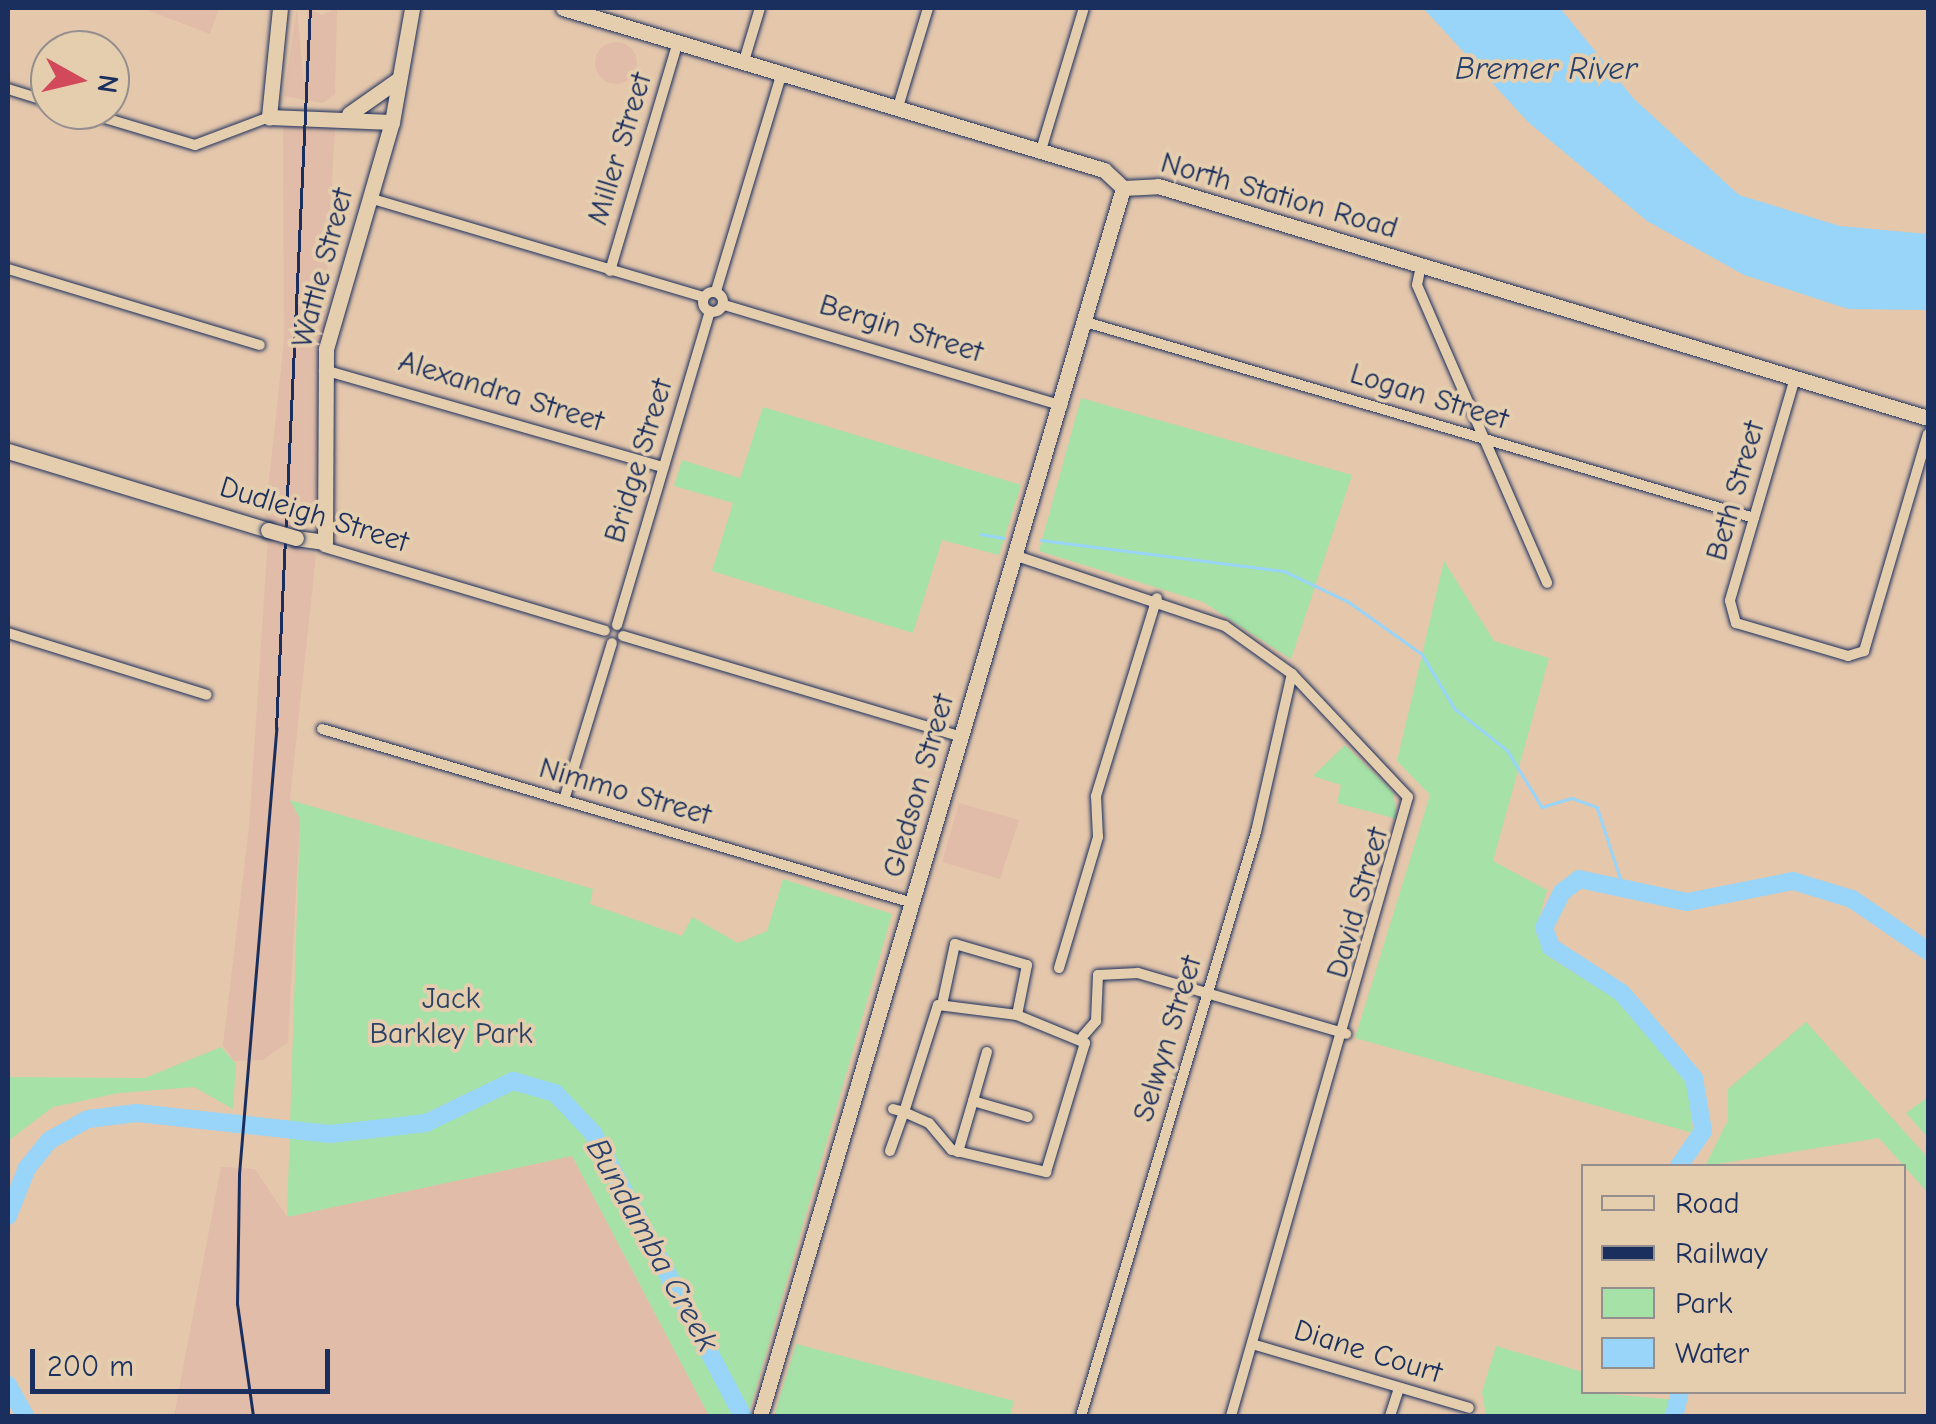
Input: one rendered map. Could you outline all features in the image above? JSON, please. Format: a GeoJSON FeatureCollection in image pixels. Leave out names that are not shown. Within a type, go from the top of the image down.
{"type":"FeatureCollection","features":[{"type":"Feature","properties":{"kind":"street"},"geometry":{"type":"LineString","coordinates":[[269,117],[280,8]]}},
{"type":"Feature","properties":{"kind":"street","name":"Wattle Street"},"geometry":{"type":"LineString","coordinates":[[324,547],[324,370],[392,122],[412,8]]}},
{"type":"Feature","properties":{"kind":"street","name":"North Station Road"},"geometry":{"type":"LineString","coordinates":[[563,8],[581,10],[1041,150],[1112,173],[1123,188],[1158,186],[1928,418]]}},
{"type":"Feature","properties":{"kind":"street"},"geometry":{"type":"LineString","coordinates":[[744,62],[760,8]]}},
{"type":"Feature","properties":{"kind":"street"},"geometry":{"type":"LineString","coordinates":[[898,107],[928,8]]}},
{"type":"Feature","properties":{"kind":"street"},"geometry":{"type":"LineString","coordinates":[[1041,150],[1084,8]]}},
{"type":"Feature","properties":{"kind":"street","name":"Miller Street"},"geometry":{"type":"LineString","coordinates":[[610,271],[678,42]]}},
{"type":"Feature","properties":{"kind":"street"},"geometry":{"type":"LineString","coordinates":[[345,115],[380,99],[403,72]]}},
{"type":"Feature","properties":{"kind":"street"},"geometry":{"type":"LineString","coordinates":[[369,198],[704,298],[716,292],[782,73]]}},
{"type":"Feature","properties":{"kind":"street"},"geometry":{"type":"LineString","coordinates":[[130,125],[196,145],[269,117],[345,115],[392,122]]}},
{"type":"Feature","properties":{"kind":"street","name":"Gledson Street"},"geometry":{"type":"LineString","coordinates":[[762,1409],[1088,322],[1123,188]]}},
{"type":"Feature","properties":{"kind":"street"},"geometry":{"type":"LineString","coordinates":[[1421,266],[1417,285],[1547,583]]}},
{"type":"Feature","properties":{"kind":"street"},"geometry":{"type":"LineString","coordinates":[[8,270],[260,345]]}},
{"type":"Feature","properties":{"kind":"street"},"geometry":{"type":"LineString","coordinates":[[704,298],[710,312],[724,304],[716,292]]}},
{"type":"Feature","properties":{"kind":"street","name":"Bergin Street"},"geometry":{"type":"LineString","coordinates":[[724,304],[1062,406]]}},
{"type":"Feature","properties":{"kind":"street","name":"Bridge Street"},"geometry":{"type":"LineString","coordinates":[[616,625],[710,312]]}},
{"type":"Feature","properties":{"kind":"street","name":"Logan Street"},"geometry":{"type":"LineString","coordinates":[[1088,322],[1754,518]]}},
{"type":"Feature","properties":{"kind":"street","name":"Alexandra Street"},"geometry":{"type":"LineString","coordinates":[[324,370],[664,467]]}},
{"type":"Feature","properties":{"kind":"street","name":"Beth Street"},"geometry":{"type":"LineString","coordinates":[[1795,378],[1754,518],[1731,618],[1860,654],[1928,434]]}},
{"type":"Feature","properties":{"kind":"street","name":"Dudleigh Street"},"geometry":{"type":"LineString","coordinates":[[8,451],[605,631]]}},
{"type":"Feature","properties":{"kind":"street","name":"David Street"},"geometry":{"type":"LineString","coordinates":[[1017,556],[1206,615],[1292,674],[1408,797],[1346,1034],[1230,1416]]}},
{"type":"Feature","properties":{"kind":"street"},"geometry":{"type":"LineString","coordinates":[[1059,968],[1098,837],[1096,796],[1157,598]]}},
{"type":"Feature","properties":{"kind":"street"},"geometry":{"type":"LineString","coordinates":[[612,643],[605,631],[616,625],[623,636],[962,737]]}},
{"type":"Feature","properties":{"kind":"street"},"geometry":{"type":"LineString","coordinates":[[8,634],[207,694]]}},
{"type":"Feature","properties":{"kind":"street"},"geometry":{"type":"LineString","coordinates":[[564,800],[612,643],[623,636]]}},
{"type":"Feature","properties":{"kind":"street","name":"Selwyn Street"},"geometry":{"type":"LineString","coordinates":[[1080,1416],[1208,993],[1292,674]]}},
{"type":"Feature","properties":{"kind":"street","name":"Nimmo Street"},"geometry":{"type":"LineString","coordinates":[[322,729],[913,904]]}},
{"type":"Feature","properties":{"kind":"street"},"geometry":{"type":"LineString","coordinates":[[890,1151],[898,1111],[943,1000],[952,950],[970,942],[1024,960],[1017,1015]]}},
{"type":"Feature","properties":{"kind":"street"},"geometry":{"type":"LineString","coordinates":[[898,1111],[958,1152],[1046,1172],[1083,1036],[1096,1021],[1098,976],[1143,974],[1346,1034]]}},
{"type":"Feature","properties":{"kind":"street"},"geometry":{"type":"LineString","coordinates":[[943,1000],[1017,1015],[1083,1036]]}},
{"type":"Feature","properties":{"kind":"street"},"geometry":{"type":"LineString","coordinates":[[958,1152],[987,1052]]}},
{"type":"Feature","properties":{"kind":"street"},"geometry":{"type":"LineString","coordinates":[[972,1101],[1028,1117]]}},
{"type":"Feature","properties":{"kind":"street","name":"Diane Court"},"geometry":{"type":"LineString","coordinates":[[1252,1344],[1469,1408]]}},
{"type":"Feature","properties":{"kind":"street"},"geometry":{"type":"LineString","coordinates":[[1390,1416],[1399,1388]]}},
{"type":"Feature","properties":{"kind":"shaded area"},"geometry":{"type":"Polygon","coordinates":[[[142,8],[219,8],[210,34],[142,8]]]}},
{"type":"Feature","properties":{"kind":"shaded area"},"geometry":{"type":"Polygon","coordinates":[[[297,8],[304,86],[308,8],[322,15],[337,8],[335,94],[323,103],[284,96],[297,8]]]}},
{"type":"Feature","properties":{"kind":"shaded area"},"geometry":{"type":"Polygon","coordinates":[[[616,42],[631,48],[637,63],[631,78],[616,84],[601,78],[595,63],[601,48],[616,42]]]}},
{"type":"Feature","properties":{"kind":"shaded area"},"geometry":{"type":"Polygon","coordinates":[[[295,122],[335,127],[314,519],[295,531],[265,518],[284,340],[283,128],[295,122]]]}},
{"type":"Feature","properties":{"kind":"shaded area"},"geometry":{"type":"Polygon","coordinates":[[[268,538],[316,555],[290,799],[300,819],[288,1042],[263,1060],[234,1061],[223,1045],[249,827],[268,538]]]}},
{"type":"Feature","properties":{"kind":"shaded area"},"geometry":{"type":"Polygon","coordinates":[[[959,803],[1019,820],[1000,879],[942,862],[959,803]]]}},
{"type":"Feature","properties":{"kind":"shaded area"},"geometry":{"type":"Polygon","coordinates":[[[572,1156],[709,1416],[174,1416],[221,1167],[255,1169],[287,1217],[572,1156]]]}},
{"type":"Feature","properties":{"kind":"green space"},"geometry":{"type":"Polygon","coordinates":[[[1081,398],[1352,475],[1291,659],[1203,602],[1039,551],[1081,398]]]}},
{"type":"Feature","properties":{"kind":"green space"},"geometry":{"type":"Polygon","coordinates":[[[763,407],[1021,485],[999,555],[942,540],[913,633],[712,571],[733,503],[674,486],[682,460],[740,478],[763,407]]]}},
{"type":"Feature","properties":{"kind":"green space"},"geometry":{"type":"Polygon","coordinates":[[[1444,561],[1494,641],[1549,658],[1493,861],[1547,890],[1535,932],[1549,957],[1619,1001],[1661,1044],[1687,1081],[1693,1133],[1355,1038],[1430,795],[1397,761],[1444,561]]]}},
{"type":"Feature","properties":{"kind":"green space"},"geometry":{"type":"Polygon","coordinates":[[[1345,745],[1393,792],[1397,819],[1337,803],[1341,785],[1313,776],[1345,745]]]}},
{"type":"Feature","properties":{"kind":"green space","name":"Jack Barkley Park"},"geometry":{"type":"Polygon","coordinates":[[[290,800],[593,889],[590,904],[682,936],[692,917],[738,943],[767,931],[783,879],[892,914],[748,1416],[709,1416],[572,1156],[287,1217],[300,819],[290,800]]]}},
{"type":"Feature","properties":{"kind":"green space"},"geometry":{"type":"Polygon","coordinates":[[[1806,1022],[1928,1158],[1928,1193],[1879,1138],[1706,1164],[1728,1120],[1728,1089],[1806,1022]]]}},
{"type":"Feature","properties":{"kind":"green space"},"geometry":{"type":"Polygon","coordinates":[[[221,1047],[236,1064],[233,1109],[194,1087],[119,1093],[53,1107],[8,1141],[8,1077],[145,1078],[221,1047]]]}},
{"type":"Feature","properties":{"kind":"green space"},"geometry":{"type":"Polygon","coordinates":[[[1928,1097],[1928,1138],[1906,1113],[1928,1097]]]}},
{"type":"Feature","properties":{"kind":"green space"},"geometry":{"type":"Polygon","coordinates":[[[796,1344],[1014,1401],[1010,1416],[774,1416],[796,1344]]]}},
{"type":"Feature","properties":{"kind":"green space"},"geometry":{"type":"Polygon","coordinates":[[[1496,1346],[1581,1371],[1581,1394],[1678,1400],[1674,1416],[1486,1416],[1482,1392],[1496,1346]]]}},
{"type":"Feature","properties":{"kind":"water","name":"Bremer River"},"geometry":{"type":"Polygon","coordinates":[[[1423,8],[1560,8],[1634,99],[1739,195],[1840,226],[1928,234],[1928,310],[1848,309],[1744,275],[1647,221],[1528,122],[1423,8]]]}},
{"type":"Feature","properties":{"kind":"waterway"},"geometry":{"type":"LineString","coordinates":[[981,534],[1004,538]]}},
{"type":"Feature","properties":{"kind":"waterway"},"geometry":{"type":"LineString","coordinates":[[1041,540],[1284,571],[1349,602],[1422,654],[1455,709],[1507,750],[1542,807],[1572,798],[1597,807],[1625,892]]}},
{"type":"Feature","properties":{"kind":"waterway","name":"Bundamba Creek"},"geometry":{"type":"LineString","coordinates":[[1680,1164],[1703,1131],[1694,1078],[1622,993],[1551,947],[1544,928],[1562,892],[1579,879],[1687,902],[1793,881],[1852,899],[1928,951]]}},
{"type":"Feature","properties":{"kind":"waterway","name":"Bundamba Creek"},"geometry":{"type":"LineString","coordinates":[[8,1216],[27,1168],[50,1140],[88,1119],[137,1113],[330,1134],[426,1123],[513,1081],[555,1093],[593,1133],[743,1416]]}},
{"type":"Feature","properties":{"kind":"waterway","name":"Bundamba Creek"},"geometry":{"type":"LineString","coordinates":[[8,1385],[25,1416]]}},
{"type":"Feature","properties":{"kind":"waterway","name":"Bundamba Creek"},"geometry":{"type":"LineString","coordinates":[[1674,1416],[1680,1394]]}},
{"type":"Feature","properties":{"kind":"railway"},"geometry":{"type":"LineString","coordinates":[[253,1416],[237,1304],[239,1174],[276,729],[310,8]]}}]}
